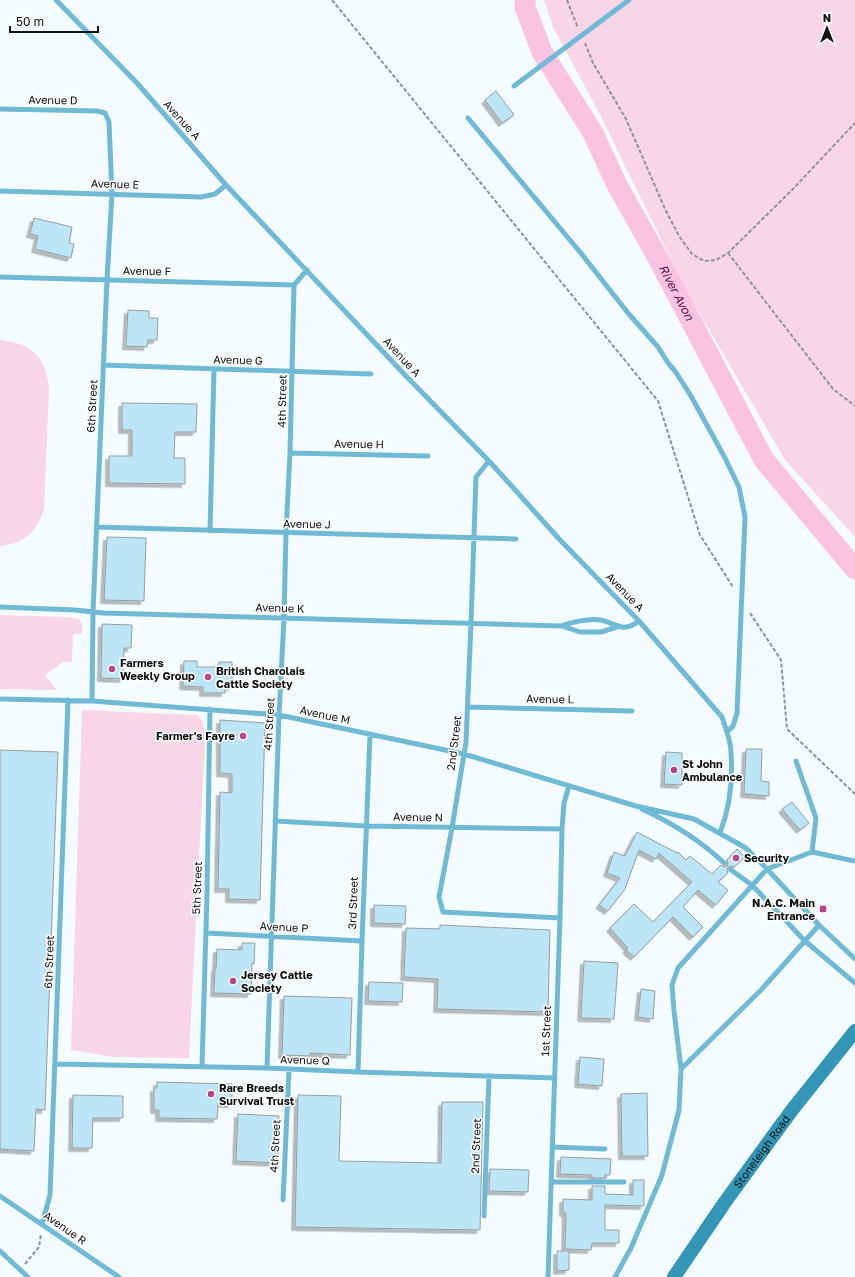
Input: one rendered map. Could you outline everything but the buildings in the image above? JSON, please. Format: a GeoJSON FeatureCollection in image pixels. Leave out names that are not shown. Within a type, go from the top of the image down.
{"type":"FeatureCollection","features":[{"type":"Feature","properties":{"kind":"main road","name":"Stoneleigh Road"},"geometry":{"type":"LineString","coordinates":[[674,1277],[725,1202],[792,1110],[855,1031]]}},
{"type":"Feature","properties":{"kind":"lane","name":"Avenue A"},"geometry":{"type":"LineString","coordinates":[[56,0],[137,83],[226,184],[405,375],[489,461],[561,541],[638,621],[722,717],[732,752],[731,798],[720,833]]}},
{"type":"Feature","properties":{"kind":"lane"},"geometry":{"type":"LineString","coordinates":[[514,86],[539,69],[629,0]]}},
{"type":"Feature","properties":{"kind":"lane","name":"Avenue D"},"geometry":{"type":"LineString","coordinates":[[0,109],[97,111],[105,113]]}},
{"type":"Feature","properties":{"kind":"lane","name":"6th Street"},"geometry":{"type":"LineString","coordinates":[[92,701],[93,612],[103,365],[112,194],[109,122],[105,113]]}},
{"type":"Feature","properties":{"kind":"lane"},"geometry":{"type":"LineString","coordinates":[[468,118],[580,252],[628,314],[658,347],[691,396],[739,487],[745,518],[737,714],[733,726],[727,732]]}},
{"type":"Feature","properties":{"kind":"lane","name":"Avenue E"},"geometry":{"type":"LineString","coordinates":[[0,191],[201,197],[215,194],[226,184]]}},
{"type":"Feature","properties":{"kind":"lane"},"geometry":{"type":"LineString","coordinates":[[294,285],[307,270]]}},
{"type":"Feature","properties":{"kind":"lane","name":"Avenue F"},"geometry":{"type":"LineString","coordinates":[[0,277],[294,285]]}},
{"type":"Feature","properties":{"kind":"lane","name":"4th Street"},"geometry":{"type":"LineString","coordinates":[[267,1068],[275,821],[290,453],[294,285]]}},
{"type":"Feature","properties":{"kind":"lane","name":"Avenue G"},"geometry":{"type":"LineString","coordinates":[[103,365],[371,374]]}},
{"type":"Feature","properties":{"kind":"lane"},"geometry":{"type":"LineString","coordinates":[[210,531],[214,369]]}},
{"type":"Feature","properties":{"kind":"lane","name":"Avenue H"},"geometry":{"type":"LineString","coordinates":[[290,453],[428,456]]}},
{"type":"Feature","properties":{"kind":"lane","name":"2nd Street"},"geometry":{"type":"LineString","coordinates":[[489,461],[476,477],[468,707],[464,754],[452,828],[438,897],[443,912],[560,918]]}},
{"type":"Feature","properties":{"kind":"lane","name":"Avenue J"},"geometry":{"type":"LineString","coordinates":[[97,527],[516,539]]}},
{"type":"Feature","properties":{"kind":"lane","name":"Avenue K"},"geometry":{"type":"LineString","coordinates":[[0,607],[103,613],[561,626],[580,632],[601,632],[617,627],[633,626],[638,621]]}},
{"type":"Feature","properties":{"kind":"lane","name":"Avenue K"},"geometry":{"type":"LineString","coordinates":[[561,626],[581,620],[601,620],[617,627]]}},
{"type":"Feature","properties":{"kind":"lane","name":"Avenue M"},"geometry":{"type":"LineString","coordinates":[[0,698],[92,701],[279,715],[464,754],[636,806]]}},
{"type":"Feature","properties":{"kind":"lane","name":"6th Street"},"geometry":{"type":"LineString","coordinates":[[42,1224],[50,1194],[68,700]]}},
{"type":"Feature","properties":{"kind":"lane","name":"Avenue L"},"geometry":{"type":"LineString","coordinates":[[468,707],[632,711]]}},
{"type":"Feature","properties":{"kind":"lane","name":"5th Street"},"geometry":{"type":"LineString","coordinates":[[202,1067],[210,709]]}},
{"type":"Feature","properties":{"kind":"lane","name":"3rd Street"},"geometry":{"type":"LineString","coordinates":[[358,1072],[370,734]]}},
{"type":"Feature","properties":{"kind":"lane"},"geometry":{"type":"LineString","coordinates":[[796,761],[816,818],[812,852]]}},
{"type":"Feature","properties":{"kind":"lane","name":"1st Street"},"geometry":{"type":"LineString","coordinates":[[548,1277],[562,829],[564,803],[569,786]]}},
{"type":"Feature","properties":{"kind":"lane"},"geometry":{"type":"LineString","coordinates":[[636,806],[694,819],[746,848],[819,925],[855,959]]}},
{"type":"Feature","properties":{"kind":"lane"},"geometry":{"type":"LineString","coordinates":[[636,806],[666,820],[709,849],[724,863]]}},
{"type":"Feature","properties":{"kind":"lane","name":"Avenue N"},"geometry":{"type":"LineString","coordinates":[[275,821],[366,826],[562,829]]}},
{"type":"Feature","properties":{"kind":"lane"},"geometry":{"type":"LineString","coordinates":[[615,1277],[631,1248],[662,1175],[679,1110],[681,1069],[672,985],[678,968],[767,869],[812,852],[855,861]]}},
{"type":"Feature","properties":{"kind":"lane"},"geometry":{"type":"LineString","coordinates":[[731,870],[752,885],[805,940],[855,983]]}},
{"type":"Feature","properties":{"kind":"lane"},"geometry":{"type":"LineString","coordinates":[[681,1069],[761,990],[819,925]]}},
{"type":"Feature","properties":{"kind":"lane","name":"Avenue P"},"geometry":{"type":"LineString","coordinates":[[206,933],[362,940]]}},
{"type":"Feature","properties":{"kind":"lane","name":"Avenue Q"},"geometry":{"type":"LineString","coordinates":[[55,1064],[267,1068],[289,1070],[554,1078]]}},
{"type":"Feature","properties":{"kind":"lane","name":"4th Street"},"geometry":{"type":"LineString","coordinates":[[283,1200],[289,1070]]}},
{"type":"Feature","properties":{"kind":"lane","name":"2nd Street"},"geometry":{"type":"LineString","coordinates":[[484,1216],[489,1076]]}},
{"type":"Feature","properties":{"kind":"lane"},"geometry":{"type":"LineString","coordinates":[[552,1147],[605,1149]]}},
{"type":"Feature","properties":{"kind":"lane"},"geometry":{"type":"LineString","coordinates":[[551,1182],[624,1182]]}},
{"type":"Feature","properties":{"kind":"lane","name":"Avenue R"},"geometry":{"type":"LineString","coordinates":[[0,1196],[119,1277]]}},
{"type":"Feature","properties":{"kind":"lane"},"geometry":{"type":"LineString","coordinates":[[0,1251],[28,1277]]}},
{"type":"Feature","properties":{"kind":"path"},"geometry":{"type":"LineString","coordinates":[[332,0],[658,401],[700,535],[781,660],[787,730],[855,794]]}},
{"type":"Feature","properties":{"kind":"path"},"geometry":{"type":"LineString","coordinates":[[567,0],[593,63],[626,119],[665,209],[679,236],[692,254],[704,261],[716,260],[728,253],[792,190],[855,123]]}},
{"type":"Feature","properties":{"kind":"path"},"geometry":{"type":"LineString","coordinates":[[728,253],[833,389],[855,406]]}},
{"type":"Feature","properties":{"kind":"path"},"geometry":{"type":"LineString","coordinates":[[21,1270],[39,1247],[42,1224]]}},
{"type":"Feature","properties":{"kind":"shaded area"},"geometry":{"type":"Polygon","coordinates":[[[544,0],[855,0],[855,537],[785,460],[686,290],[597,109],[554,29],[544,0]]]}},
{"type":"Feature","properties":{"kind":"shaded area"},"geometry":{"type":"Polygon","coordinates":[[[0,340],[21,345],[36,354],[45,369],[49,390],[44,509],[38,524],[28,535],[16,543],[0,546],[0,340]]]}},
{"type":"Feature","properties":{"kind":"shaded area"},"geometry":{"type":"Polygon","coordinates":[[[0,615],[67,617],[79,619],[82,624],[82,634],[73,634],[72,662],[63,662],[45,675],[57,690],[0,689],[0,615]]]}},
{"type":"Feature","properties":{"kind":"shaded area"},"geometry":{"type":"Polygon","coordinates":[[[82,710],[198,715],[203,723],[205,740],[189,1058],[113,1057],[71,1050],[82,710]]]}},
{"type":"Feature","properties":{"kind":"waterway","name":"River Avon"},"geometry":{"type":"LineString","coordinates":[[525,0],[525,7],[542,52],[593,133],[616,183],[659,260],[764,460],[855,569]]}},
{"type":"Feature","properties":{"kind":"place","name":"Farmers Weekly Group"},"geometry":{"type":"Point","coordinates":[112,669]}},
{"type":"Feature","properties":{"kind":"place","name":"British Charolais Cattle Society"},"geometry":{"type":"Point","coordinates":[208,677]}},
{"type":"Feature","properties":{"kind":"place","name":"Farmer's Fayre"},"geometry":{"type":"Point","coordinates":[243,736]}},
{"type":"Feature","properties":{"kind":"place","name":"St John Ambulance"},"geometry":{"type":"Point","coordinates":[674,770]}},
{"type":"Feature","properties":{"kind":"place","name":"Security"},"geometry":{"type":"Point","coordinates":[736,858]}},
{"type":"Feature","properties":{"kind":"place","name":"N.A.C. Main Entrance"},"geometry":{"type":"Point","coordinates":[823,909]}},
{"type":"Feature","properties":{"kind":"place","name":"Jersey Cattle Society"},"geometry":{"type":"Point","coordinates":[233,981]}},
{"type":"Feature","properties":{"kind":"place","name":"Rare Breeds Survival Trust"},"geometry":{"type":"Point","coordinates":[211,1094]}}]}
